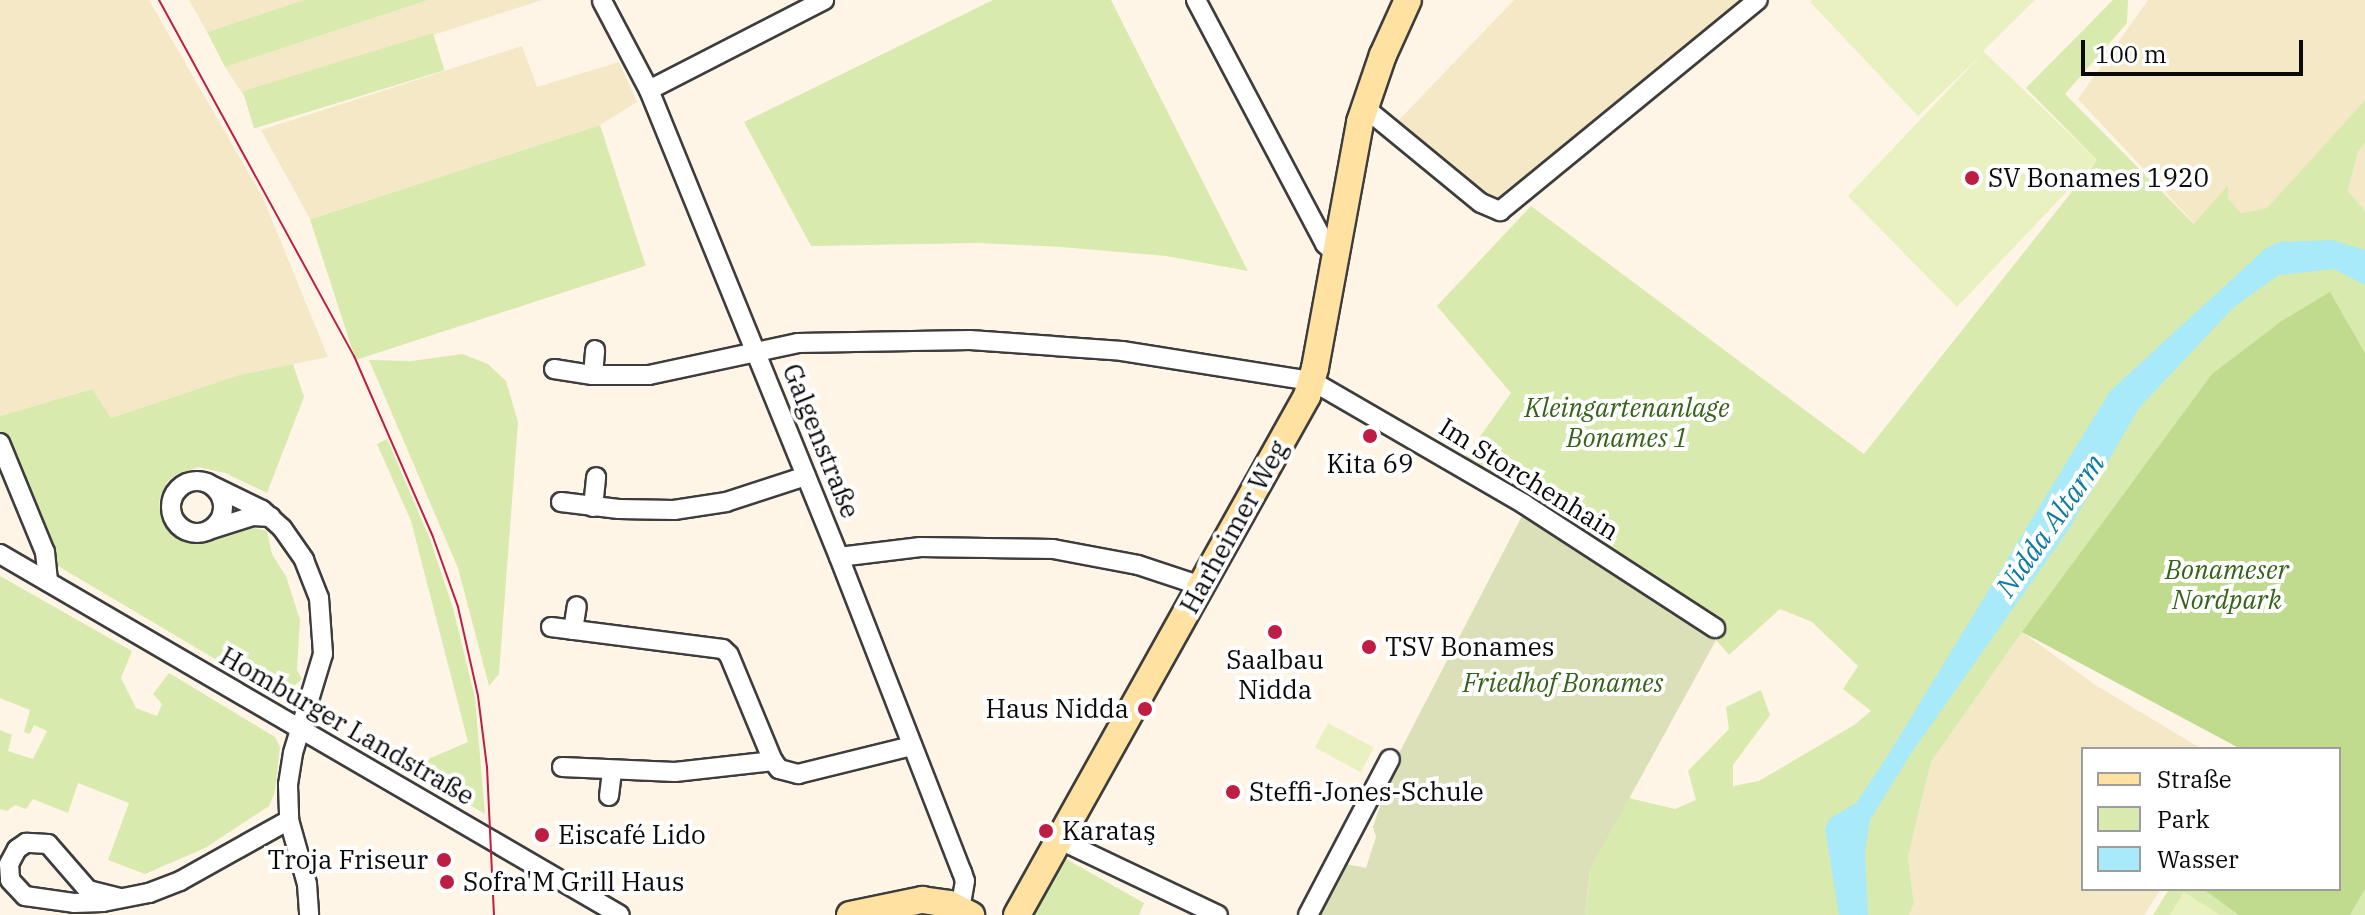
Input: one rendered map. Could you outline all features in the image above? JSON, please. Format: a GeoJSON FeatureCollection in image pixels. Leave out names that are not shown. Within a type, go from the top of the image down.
{"type":"FeatureCollection","features":[{"type":"Feature","properties":{"kind":"street"},"geometry":{"type":"LineString","coordinates":[[649,90],[824,0]]}},
{"type":"Feature","properties":{"kind":"street"},"geometry":{"type":"LineString","coordinates":[[1196,0],[1325,244],[1335,253]]}},
{"type":"Feature","properties":{"kind":"street","name":"Harheimer Weg"},"geometry":{"type":"LineString","coordinates":[[1017,915],[1300,410],[1312,381],[1364,107],[1408,0]]}},
{"type":"Feature","properties":{"kind":"street"},"geometry":{"type":"LineString","coordinates":[[1364,107],[1481,203],[1500,211],[1758,0]]}},
{"type":"Feature","properties":{"kind":"street","name":"Galgenstraße"},"geometry":{"type":"LineString","coordinates":[[602,1],[649,90],[839,557],[962,872],[965,912]]}},
{"type":"Feature","properties":{"kind":"street"},"geometry":{"type":"LineString","coordinates":[[554,369],[593,375],[675,372],[798,343],[1043,343],[1172,357],[1312,381]]}},
{"type":"Feature","properties":{"kind":"street"},"geometry":{"type":"LineString","coordinates":[[593,375],[595,350]]}},
{"type":"Feature","properties":{"kind":"street","name":"Im Storchenhain"},"geometry":{"type":"LineString","coordinates":[[1312,381],[1524,504],[1715,628]]}},
{"type":"Feature","properties":{"kind":"street"},"geometry":{"type":"LineString","coordinates":[[0,443],[45,552],[48,582]]}},
{"type":"Feature","properties":{"kind":"street"},"geometry":{"type":"LineString","coordinates":[[561,502],[646,510],[703,507],[806,476]]}},
{"type":"Feature","properties":{"kind":"street"},"geometry":{"type":"LineString","coordinates":[[593,507],[596,477]]}},
{"type":"Feature","properties":{"kind":"street"},"geometry":{"type":"LineString","coordinates":[[271,517],[253,516],[202,533],[183,529],[172,514],[171,504],[174,495],[188,482],[197,480],[271,517],[304,560],[323,615],[319,674],[290,767],[289,820],[307,884],[309,915]]}},
{"type":"Feature","properties":{"kind":"street"},"geometry":{"type":"LineString","coordinates":[[211,529],[223,514],[221,495],[215,487]]}},
{"type":"Feature","properties":{"kind":"street"},"geometry":{"type":"LineString","coordinates":[[839,557],[920,547],[1053,549],[1138,565],[1201,586]]}},
{"type":"Feature","properties":{"kind":"street","name":"Homburger Landstraße"},"geometry":{"type":"LineString","coordinates":[[0,554],[620,915]]}},
{"type":"Feature","properties":{"kind":"street"},"geometry":{"type":"LineString","coordinates":[[573,630],[577,606]]}},
{"type":"Feature","properties":{"kind":"street"},"geometry":{"type":"LineString","coordinates":[[551,627],[723,649],[729,655],[779,769],[798,774],[912,746]]}},
{"type":"Feature","properties":{"kind":"street"},"geometry":{"type":"LineString","coordinates":[[1308,915],[1390,759]]}},
{"type":"Feature","properties":{"kind":"street"},"geometry":{"type":"LineString","coordinates":[[562,767],[612,772],[675,772],[773,761]]}},
{"type":"Feature","properties":{"kind":"street"},"geometry":{"type":"LineString","coordinates":[[609,796],[612,772]]}},
{"type":"Feature","properties":{"kind":"street"},"geometry":{"type":"LineString","coordinates":[[120,898],[88,890],[57,850],[37,841],[26,843],[12,856],[8,872],[16,890],[25,896],[91,903],[120,898],[149,893],[180,881],[289,820]]}},
{"type":"Feature","properties":{"kind":"street"},"geometry":{"type":"LineString","coordinates":[[1058,839],[1218,915]]}},
{"type":"Feature","properties":{"kind":"street"},"geometry":{"type":"LineString","coordinates":[[45,900],[63,890],[68,873],[67,863]]}},
{"type":"Feature","properties":{"kind":"street"},"geometry":{"type":"LineString","coordinates":[[850,915],[922,900],[965,912]]}},
{"type":"Feature","properties":{"kind":"shaded area"},"geometry":{"type":"Polygon","coordinates":[[[0,0],[149,0],[263,198],[328,357],[239,375],[111,418],[91,389],[0,416],[0,0]]]}},
{"type":"Feature","properties":{"kind":"shaded area"},"geometry":{"type":"Polygon","coordinates":[[[189,0],[304,0],[207,32],[189,0]]]}},
{"type":"Feature","properties":{"kind":"shaded area"},"geometry":{"type":"Polygon","coordinates":[[[428,0],[542,0],[244,96],[225,67],[428,0]]]}},
{"type":"Feature","properties":{"kind":"shaded area"},"geometry":{"type":"Polygon","coordinates":[[[1514,0],[1744,0],[1499,204],[1397,122],[1514,0]]]}},
{"type":"Feature","properties":{"kind":"shaded area"},"geometry":{"type":"Polygon","coordinates":[[[2148,0],[2365,0],[2365,100],[2267,208],[2241,213],[2228,198],[2228,187],[2195,224],[2078,99],[2148,0]]]}},
{"type":"Feature","properties":{"kind":"shaded area"},"geometry":{"type":"Polygon","coordinates":[[[522,46],[537,87],[619,62],[637,102],[600,125],[310,219],[261,130],[522,46]]]}},
{"type":"Feature","properties":{"kind":"shaded area"},"geometry":{"type":"Polygon","coordinates":[[[2365,143],[2365,211],[2348,191],[2358,152],[2365,143]]]}},
{"type":"Feature","properties":{"kind":"shaded area"},"geometry":{"type":"Polygon","coordinates":[[[2022,632],[2094,684],[2199,747],[2081,747],[2081,891],[2160,891],[2144,915],[1909,915],[1914,904],[1908,857],[1931,762],[2022,632]]]}},
{"type":"Feature","properties":{"kind":"green space"},"geometry":{"type":"Polygon","coordinates":[[[304,0],[428,0],[225,67],[207,32],[304,0]]]}},
{"type":"Feature","properties":{"kind":"green space"},"geometry":{"type":"Polygon","coordinates":[[[993,0],[1111,0],[1248,271],[1166,256],[1061,247],[979,243],[811,246],[744,122],[993,0]]]}},
{"type":"Feature","properties":{"kind":"green space","name":"SV Bonames 1920"},"geometry":{"type":"Polygon","coordinates":[[[2035,0],[1983,51],[2097,160],[1957,307],[1848,196],[1983,53],[1918,116],[1810,2],[2035,0]]]}},
{"type":"Feature","properties":{"kind":"green space","name":"Kleingartenanlage Bonames 1"},"geometry":{"type":"Polygon","coordinates":[[[2113,0],[2128,0],[2127,23],[2065,94],[2194,224],[2228,185],[2228,198],[2241,213],[2267,208],[2365,100],[2365,143],[2358,152],[2348,191],[2365,211],[2365,915],[2153,915],[2168,891],[2341,891],[2341,747],[2237,747],[2022,632],[1931,762],[1908,857],[1914,904],[1909,915],[1585,915],[1590,870],[1629,798],[1675,809],[1696,800],[1688,771],[1729,729],[1726,707],[1761,690],[1770,715],[1733,765],[1733,786],[1759,781],[1854,725],[1871,711],[1843,689],[1858,666],[1812,622],[1780,609],[1729,655],[1716,640],[1713,614],[1464,459],[1511,393],[1437,306],[1531,206],[1864,454],[2097,160],[2026,88],[2113,0]]]}},
{"type":"Feature","properties":{"kind":"green space"},"geometry":{"type":"Polygon","coordinates":[[[433,33],[444,70],[254,128],[243,91],[433,33]]]}},
{"type":"Feature","properties":{"kind":"green space"},"geometry":{"type":"Polygon","coordinates":[[[600,125],[646,266],[356,360],[310,219],[600,125]]]}},
{"type":"Feature","properties":{"kind":"green space","name":"Bonameser Nordpark"},"geometry":{"type":"Polygon","coordinates":[[[2330,292],[2365,353],[2365,889],[2350,915],[2239,915],[2206,891],[2341,891],[2341,747],[2237,747],[2022,632],[2212,374],[2283,320],[2330,292]]]}},
{"type":"Feature","properties":{"kind":"green space"},"geometry":{"type":"Polygon","coordinates":[[[462,354],[488,364],[506,381],[518,422],[499,674],[489,686],[458,568],[369,360],[412,361],[462,354]]]}},
{"type":"Feature","properties":{"kind":"green space"},"geometry":{"type":"Polygon","coordinates":[[[293,364],[304,397],[267,493],[225,473],[198,467],[175,475],[167,482],[159,501],[162,520],[168,530],[192,543],[251,527],[267,531],[272,554],[286,576],[300,620],[297,670],[302,679],[288,691],[232,669],[58,566],[0,443],[0,416],[92,389],[111,418],[239,375],[293,364]]]}},
{"type":"Feature","properties":{"kind":"green space"},"geometry":{"type":"Polygon","coordinates":[[[387,439],[430,539],[453,608],[475,698],[485,814],[407,768],[468,742],[411,521],[377,444],[387,439]]]}},
{"type":"Feature","properties":{"kind":"green space","name":"Friedhof Bonames"},"geometry":{"type":"Polygon","coordinates":[[[1522,516],[1716,640],[1590,870],[1585,915],[1314,915],[1341,863],[1366,868],[1376,837],[1373,827],[1381,803],[1382,786],[1522,516]]]}},
{"type":"Feature","properties":{"kind":"green space"},"geometry":{"type":"Polygon","coordinates":[[[0,576],[132,651],[121,678],[136,708],[157,716],[162,704],[153,694],[169,673],[275,737],[280,747],[275,792],[269,806],[205,848],[145,874],[108,860],[129,803],[78,783],[68,813],[33,799],[26,809],[15,805],[7,811],[0,809],[0,730],[12,735],[8,751],[33,759],[47,731],[34,725],[30,734],[24,732],[30,710],[0,698],[0,576]]]}},
{"type":"Feature","properties":{"kind":"green space"},"geometry":{"type":"Polygon","coordinates":[[[1328,723],[1374,747],[1361,772],[1315,748],[1328,723]]]}},
{"type":"Feature","properties":{"kind":"green space"},"geometry":{"type":"Polygon","coordinates":[[[1066,859],[1144,903],[1139,915],[1034,915],[1066,859]]]}},
{"type":"Feature","properties":{"kind":"green space"},"geometry":{"type":"Polygon","coordinates":[[[2184,892],[2220,915],[2170,915],[2184,892]]]}},
{"type":"Feature","properties":{"kind":"water","name":"Nidda Altarm"},"geometry":{"type":"Polygon","coordinates":[[[2332,240],[2365,250],[2365,285],[2334,269],[2279,275],[2234,307],[2139,408],[2069,529],[1912,752],[1870,820],[1865,851],[1868,915],[1839,915],[1825,829],[1829,819],[1856,803],[1888,755],[2110,391],[2266,248],[2280,242],[2332,240]]]}},
{"type":"Feature","properties":{"kind":"tram line"},"geometry":{"type":"LineString","coordinates":[[159,0],[354,356],[433,537],[458,607],[478,696],[487,767],[494,915]]}},
{"type":"Feature","properties":{"kind":"place","name":"SV Bonames 1920"},"geometry":{"type":"Point","coordinates":[1972,178]}},
{"type":"Feature","properties":{"kind":"place","name":"Kita 69"},"geometry":{"type":"Point","coordinates":[1370,436]}},
{"type":"Feature","properties":{"kind":"place","name":"Saalbau Nidda"},"geometry":{"type":"Point","coordinates":[1275,632]}},
{"type":"Feature","properties":{"kind":"place","name":"TSV Bonames"},"geometry":{"type":"Point","coordinates":[1369,647]}},
{"type":"Feature","properties":{"kind":"place","name":"Haus Nidda"},"geometry":{"type":"Point","coordinates":[1145,709]}},
{"type":"Feature","properties":{"kind":"place","name":"Steffi-Jones-Schule"},"geometry":{"type":"Point","coordinates":[1233,792]}},
{"type":"Feature","properties":{"kind":"place","name":"Karataş"},"geometry":{"type":"Point","coordinates":[1046,831]}},
{"type":"Feature","properties":{"kind":"place","name":"Eiscafé Lido"},"geometry":{"type":"Point","coordinates":[542,835]}},
{"type":"Feature","properties":{"kind":"place","name":"Troja Friseur"},"geometry":{"type":"Point","coordinates":[444,860]}},
{"type":"Feature","properties":{"kind":"place","name":"Sofra'M Grill Haus"},"geometry":{"type":"Point","coordinates":[447,882]}}]}
